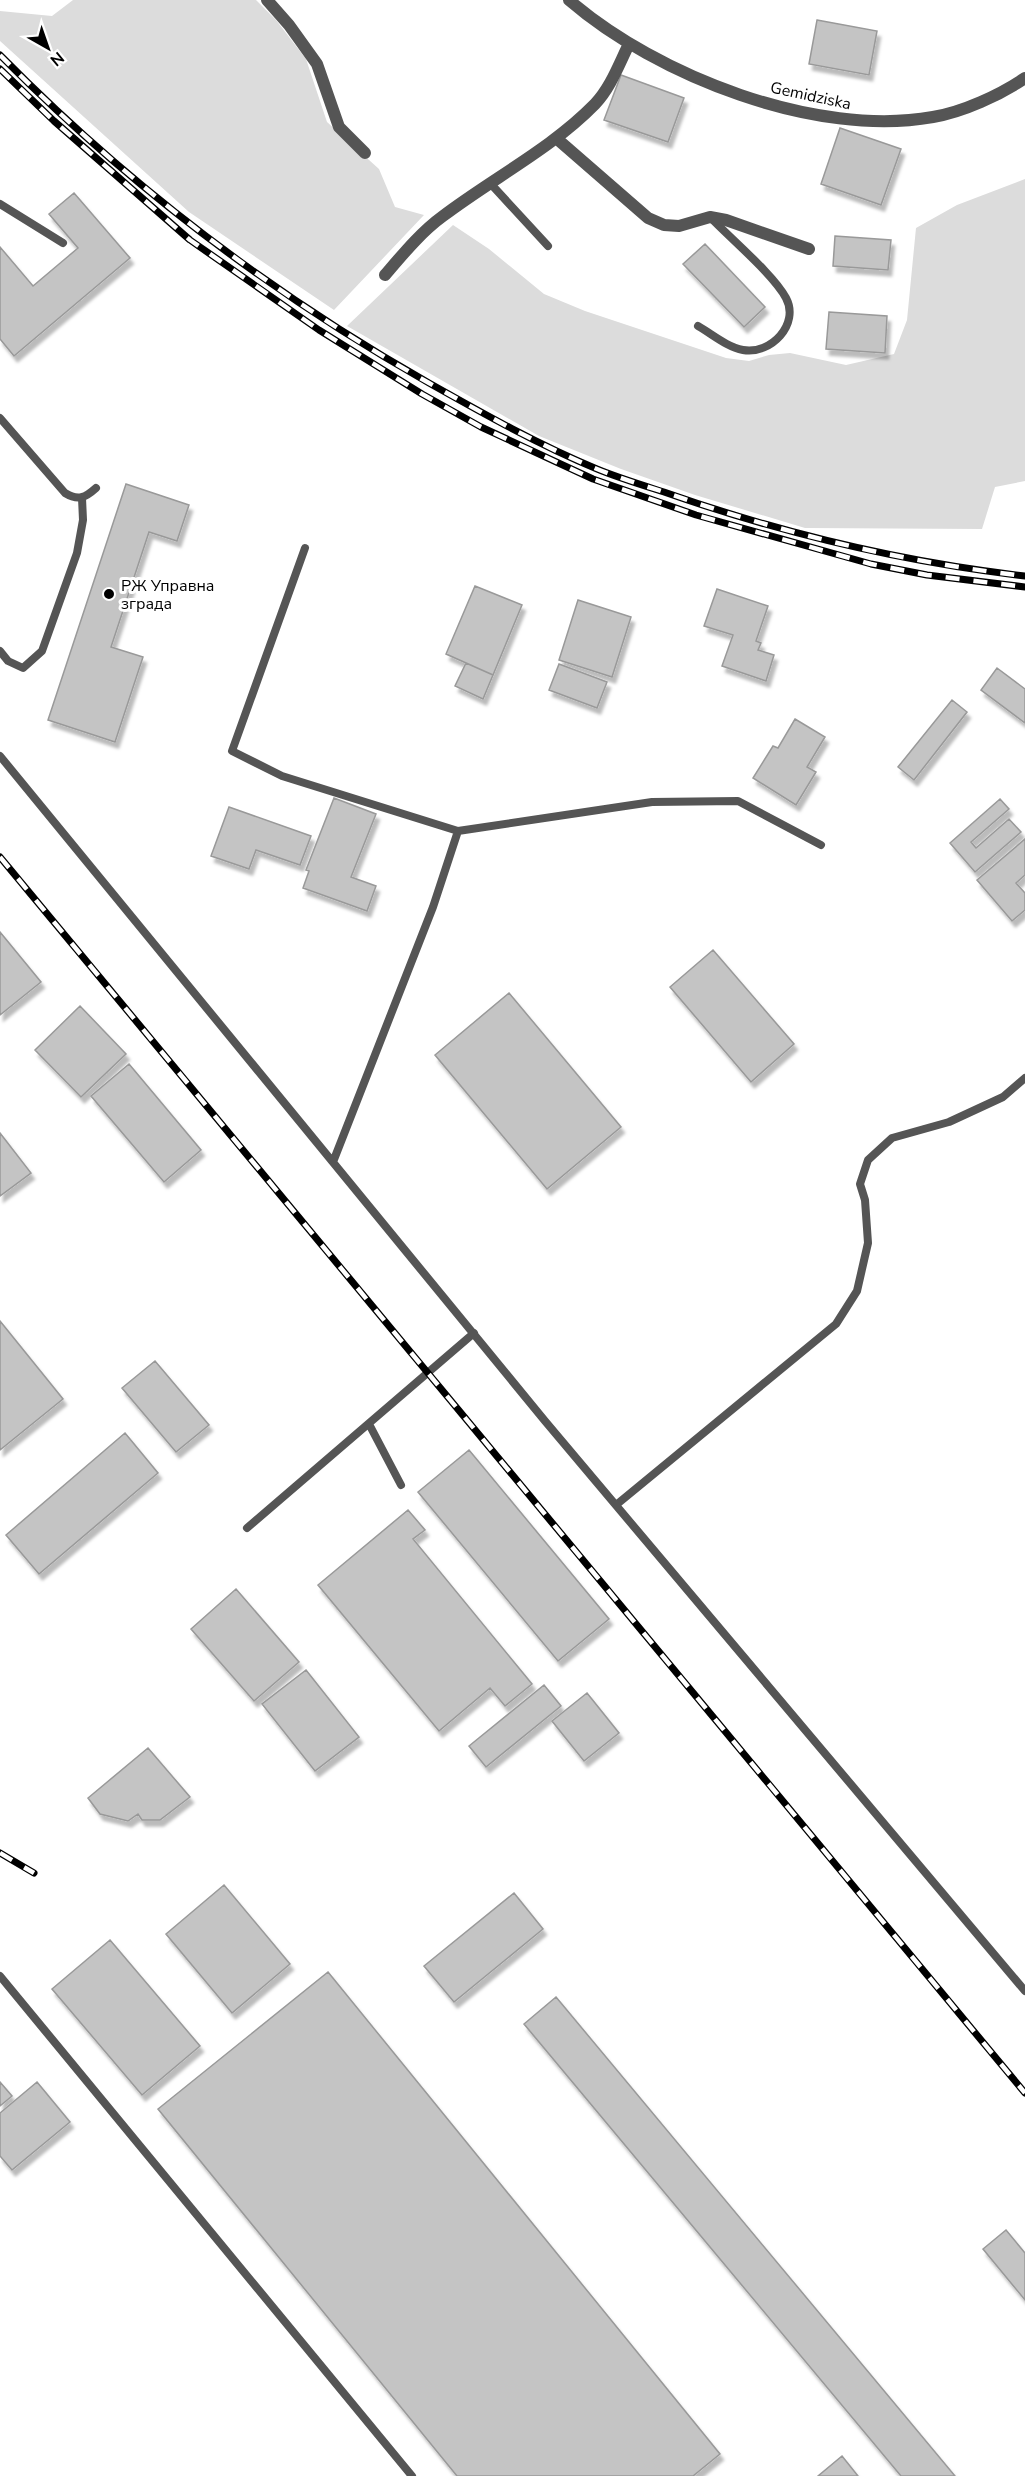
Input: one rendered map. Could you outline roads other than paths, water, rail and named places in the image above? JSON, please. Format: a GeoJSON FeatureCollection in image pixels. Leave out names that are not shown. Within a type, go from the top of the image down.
{"type":"FeatureCollection","features":[{"type":"Feature","properties":{"kind":"street"},"geometry":{"type":"LineString","coordinates":[[267,0],[289,25],[317,64],[339,127],[365,153]]}},
{"type":"Feature","properties":{"kind":"street","name":"Gemidziska"},"geometry":{"type":"LineString","coordinates":[[576,2],[629,44],[724,89],[820,117],[851,121],[892,121],[935,117],[1001,94],[1025,78]]}},
{"type":"Feature","properties":{"kind":"street"},"geometry":{"type":"LineString","coordinates":[[385,275],[418,238],[442,216],[556,138],[596,103],[608,88],[629,44]]}},
{"type":"Feature","properties":{"kind":"street"},"geometry":{"type":"LineString","coordinates":[[556,138],[648,218],[664,225],[679,226],[710,217],[726,220],[809,249]]}},
{"type":"Feature","properties":{"kind":"lane"},"geometry":{"type":"LineString","coordinates":[[490,183],[548,246]]}},
{"type":"Feature","properties":{"kind":"lane"},"geometry":{"type":"LineString","coordinates":[[0,204],[63,243]]}},
{"type":"Feature","properties":{"kind":"lane"},"geometry":{"type":"LineString","coordinates":[[698,326],[729,345],[743,350],[754,350],[769,345],[779,338],[788,326],[792,311],[786,296],[710,217]]}},
{"type":"Feature","properties":{"kind":"lane"},"geometry":{"type":"LineString","coordinates":[[0,418],[65,493],[73,498],[82,498],[96,488]]}},
{"type":"Feature","properties":{"kind":"lane"},"geometry":{"type":"LineString","coordinates":[[0,651],[8,661],[23,668],[42,651],[77,554],[83,520],[82,498]]}},
{"type":"Feature","properties":{"kind":"lane"},"geometry":{"type":"LineString","coordinates":[[305,548],[232,751],[282,776],[458,831],[652,802],[738,801],[821,845]]}},
{"type":"Feature","properties":{"kind":"lane"},"geometry":{"type":"LineString","coordinates":[[0,756],[616,1505],[1025,1991]]}},
{"type":"Feature","properties":{"kind":"lane"},"geometry":{"type":"LineString","coordinates":[[333,1162],[433,907],[458,831]]}},
{"type":"Feature","properties":{"kind":"lane"},"geometry":{"type":"LineString","coordinates":[[616,1505],[836,1324],[857,1291],[868,1243],[865,1200],[860,1184],[868,1160],[892,1138],[949,1122],[1003,1097],[1025,1078]]}},
{"type":"Feature","properties":{"kind":"lane"},"geometry":{"type":"LineString","coordinates":[[247,1528],[474,1333]]}},
{"type":"Feature","properties":{"kind":"lane"},"geometry":{"type":"LineString","coordinates":[[369,1424],[401,1485]]}},
{"type":"Feature","properties":{"kind":"lane"},"geometry":{"type":"LineString","coordinates":[[0,1976],[412,2476]]}},
{"type":"Feature","properties":{"kind":"railway"},"geometry":{"type":"LineString","coordinates":[[0,55],[99,148],[203,234],[258,274],[371,349],[491,418],[575,460],[708,507],[842,544],[933,563],[1025,576]]}},
{"type":"Feature","properties":{"kind":"railway"},"geometry":{"type":"LineString","coordinates":[[0,69],[54,121],[190,240],[319,330],[422,394],[481,427],[593,479],[696,515],[871,564],[927,575],[1025,587]]}},
{"type":"Feature","properties":{"kind":"railway"},"geometry":{"type":"LineString","coordinates":[[0,857],[1025,2093]]}},
{"type":"Feature","properties":{"kind":"railway"},"geometry":{"type":"LineString","coordinates":[[0,1853],[34,1873]]}},
{"type":"Feature","properties":{"kind":"place","name":"РЖ Управна зграда"},"geometry":{"type":"Point","coordinates":[109,594]}}]}
